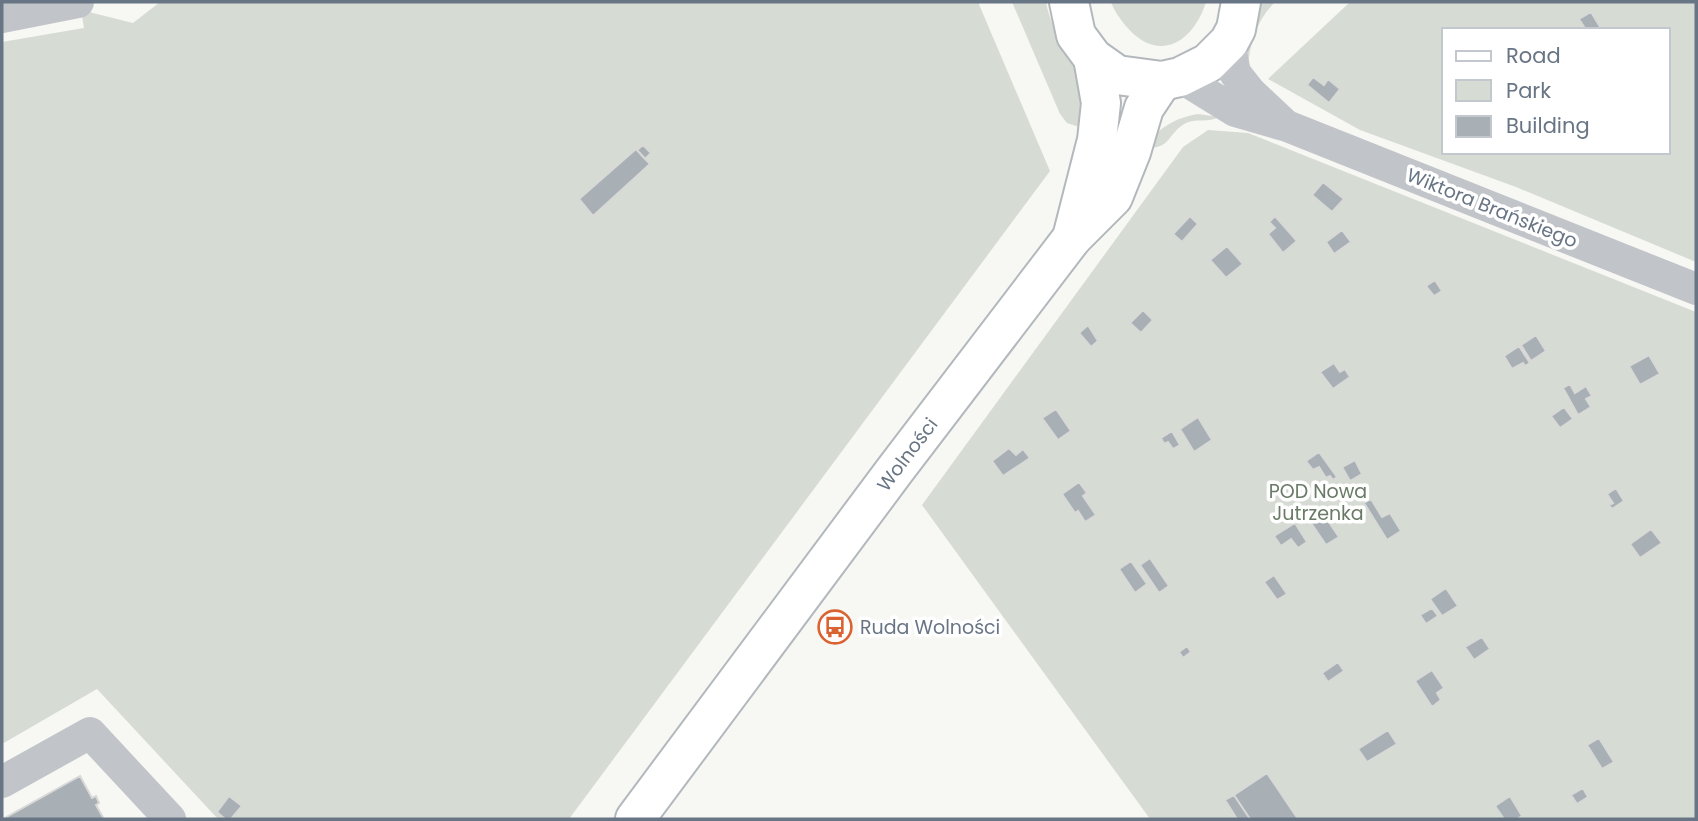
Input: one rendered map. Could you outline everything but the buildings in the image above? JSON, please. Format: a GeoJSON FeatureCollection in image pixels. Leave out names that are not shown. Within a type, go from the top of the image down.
{"type":"FeatureCollection","features":[{"type":"Feature","properties":{"kind":"street"},"geometry":{"type":"LineString","coordinates":[[2,17],[78,2]]}},
{"type":"Feature","properties":{"kind":"street"},"geometry":{"type":"LineString","coordinates":[[1069,2],[1076,35],[1093,58],[1117,75],[1171,79],[1209,63],[1229,42],[1236,29],[1241,2]]}},
{"type":"Feature","properties":{"kind":"street","name":"Wiktora Brańskiego"},"geometry":{"type":"LineString","coordinates":[[1229,42],[1235,73],[1250,92],[1287,126]]}},
{"type":"Feature","properties":{"kind":"street"},"geometry":{"type":"LineString","coordinates":[[1072,238],[1097,140],[1101,103],[1093,58]]}},
{"type":"Feature","properties":{"kind":"street","name":"Wiktora Brańskiego"},"geometry":{"type":"LineString","coordinates":[[1171,79],[1235,111],[1287,126],[1696,289]]}},
{"type":"Feature","properties":{"kind":"street","name":"Wolności"},"geometry":{"type":"LineString","coordinates":[[635,819],[1072,238],[1113,197],[1144,108],[1171,79]]}},
{"type":"Feature","properties":{"kind":"street"},"geometry":{"type":"LineString","coordinates":[[2,782],[90,733],[170,819]]}},
{"type":"Feature","properties":{"kind":"green space"},"geometry":{"type":"Polygon","coordinates":[[[160,2],[978,2],[1050,171],[569,819],[218,819],[97,689],[2,744],[2,42],[84,28],[81,10],[133,23],[160,2]]]}},
{"type":"Feature","properties":{"kind":"green space"},"geometry":{"type":"Polygon","coordinates":[[[1012,2],[1046,2],[1078,80],[1082,100],[1082,128],[1067,123],[1060,114],[1012,2]]]}},
{"type":"Feature","properties":{"kind":"green space"},"geometry":{"type":"Polygon","coordinates":[[[1111,2],[1206,2],[1200,17],[1183,38],[1173,44],[1161,46],[1149,44],[1137,37],[1125,25],[1111,2]]]}},
{"type":"Feature","properties":{"kind":"green space"},"geometry":{"type":"Polygon","coordinates":[[[1256,2],[1275,2],[1263,16],[1256,32],[1248,67],[1242,63],[1256,2]]]}},
{"type":"Feature","properties":{"kind":"green space"},"geometry":{"type":"Polygon","coordinates":[[[1350,2],[1696,2],[1696,262],[1516,187],[1360,130],[1268,79],[1350,2]]]}},
{"type":"Feature","properties":{"kind":"green space"},"geometry":{"type":"Polygon","coordinates":[[[1198,114],[1219,117],[1186,123],[1164,144],[1153,148],[1144,147],[1155,134],[1168,125],[1198,114]]]}},
{"type":"Feature","properties":{"kind":"green space","name":"POD Nowa Jutrzenka"},"geometry":{"type":"Polygon","coordinates":[[[1208,130],[1248,133],[1696,312],[1696,819],[1150,819],[922,505],[1183,147],[1208,130]]]}},
{"type":"Feature","properties":{"kind":"place","name":"Ruda Wolności"},"geometry":{"type":"Point","coordinates":[835,627]}}]}
